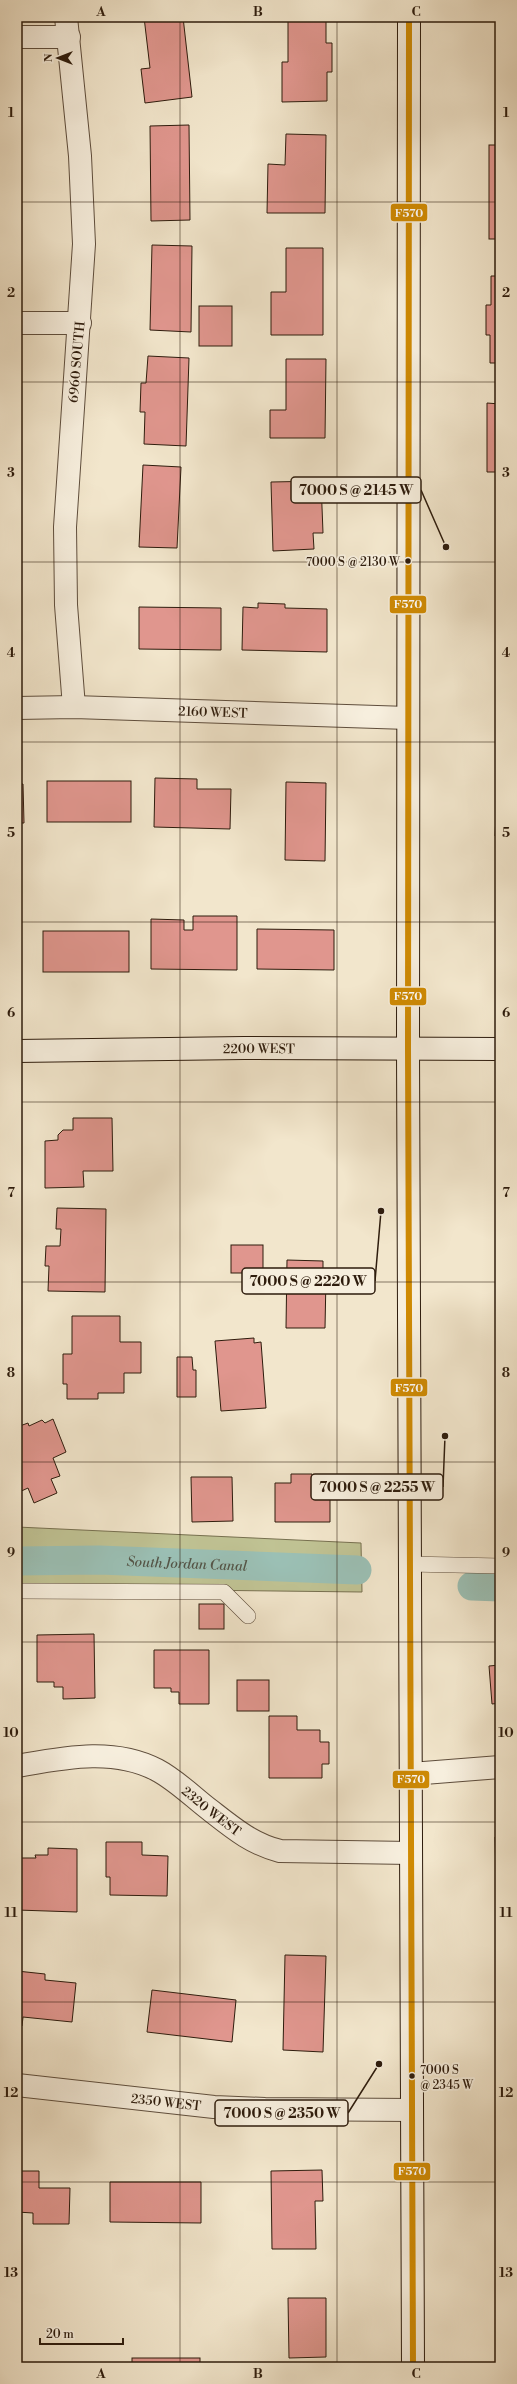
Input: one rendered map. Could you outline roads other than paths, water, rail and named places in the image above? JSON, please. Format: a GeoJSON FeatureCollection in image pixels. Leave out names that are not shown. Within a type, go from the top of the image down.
{"type":"FeatureCollection","features":[{"type":"Feature","properties":{"kind":"street"},"geometry":{"type":"LineString","coordinates":[[409,17],[408,1049],[413,2367]]}},
{"type":"Feature","properties":{"kind":"street"},"geometry":{"type":"LineString","coordinates":[[17,37],[68,27]]}},
{"type":"Feature","properties":{"kind":"street","name":"6960 SOUTH"},"geometry":{"type":"LineString","coordinates":[[68,27],[81,163],[84,244],[80,323],[65,527],[66,605],[74,707]]}},
{"type":"Feature","properties":{"kind":"street"},"geometry":{"type":"LineString","coordinates":[[17,323],[80,323]]}},
{"type":"Feature","properties":{"kind":"street","name":"2160 WEST"},"geometry":{"type":"LineString","coordinates":[[17,708],[74,707],[408,718]]}},
{"type":"Feature","properties":{"kind":"street","name":"2200 WEST"},"geometry":{"type":"LineString","coordinates":[[17,1051],[244,1048],[500,1049]]}},
{"type":"Feature","properties":{"kind":"street","name":"2320 WEST"},"geometry":{"type":"LineString","coordinates":[[17,1766],[66,1758],[122,1758],[158,1771],[245,1837],[262,1846],[280,1851],[411,1853]]}},
{"type":"Feature","properties":{"kind":"street"},"geometry":{"type":"LineString","coordinates":[[411,1774],[500,1766]]}},
{"type":"Feature","properties":{"kind":"street","name":"2350 WEST"},"geometry":{"type":"LineString","coordinates":[[17,2084],[214,2107],[265,2109],[412,2110]]}},
{"type":"Feature","properties":{"kind":"lane"},"geometry":{"type":"LineString","coordinates":[[409,1564],[500,1566]]}},
{"type":"Feature","properties":{"kind":"lane"},"geometry":{"type":"LineString","coordinates":[[17,1591],[224,1592],[248,1616]]}},
{"type":"Feature","properties":{"kind":"waterway","name":"South Jordan Canal"},"geometry":{"type":"LineString","coordinates":[[17,1561],[99,1560],[357,1570]]}},
{"type":"Feature","properties":{"kind":"waterway","name":"South Jordan Canal"},"geometry":{"type":"LineString","coordinates":[[472,1586],[500,1587]]}},
{"type":"Feature","properties":{"kind":"place","name":"7000 S @ 2145 W"},"geometry":{"type":"Point","coordinates":[446,547]}},
{"type":"Feature","properties":{"kind":"place","name":"7000 S @ 2130 W"},"geometry":{"type":"Point","coordinates":[408,561]}},
{"type":"Feature","properties":{"kind":"place","name":"7000 S @ 2220 W"},"geometry":{"type":"Point","coordinates":[381,1211]}},
{"type":"Feature","properties":{"kind":"place","name":"7000 S @ 2255 W"},"geometry":{"type":"Point","coordinates":[445,1436]}},
{"type":"Feature","properties":{"kind":"place","name":"7000 S @ 2350 W"},"geometry":{"type":"Point","coordinates":[379,2064]}},
{"type":"Feature","properties":{"kind":"place","name":"7000 S @ 2345 W"},"geometry":{"type":"Point","coordinates":[412,2076]}}]}
